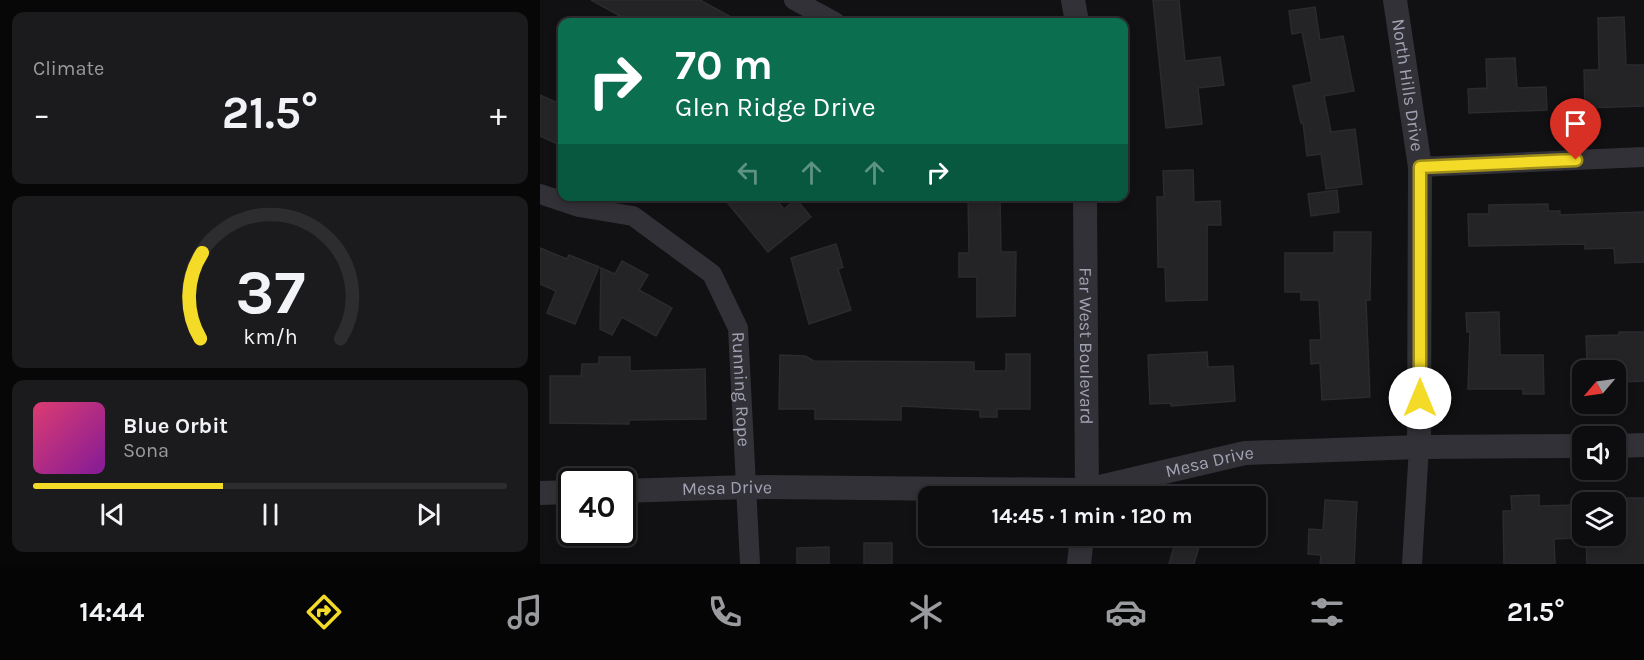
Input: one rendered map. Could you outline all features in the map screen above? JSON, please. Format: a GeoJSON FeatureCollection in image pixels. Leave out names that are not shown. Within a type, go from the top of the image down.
{"type":"FeatureCollection","features":[{"type":"Feature","properties":{"kind":"street"},"geometry":{"type":"LineString","coordinates":[[794,0],[828,18]]}},
{"type":"Feature","properties":{"kind":"street"},"geometry":{"type":"LineString","coordinates":[[1073,0],[1076,18]]}},
{"type":"Feature","properties":{"kind":"street","name":"North Hills Drive"},"geometry":{"type":"LineString","coordinates":[[1395,0],[1420,167],[1419,447],[1412,564]]}},
{"type":"Feature","properties":{"kind":"street"},"geometry":{"type":"LineString","coordinates":[[1420,167],[1644,158]]}},
{"type":"Feature","properties":{"kind":"street","name":"Running Rope"},"geometry":{"type":"LineString","coordinates":[[540,194],[558,200]]}},
{"type":"Feature","properties":{"kind":"street","name":"Running Rope"},"geometry":{"type":"LineString","coordinates":[[561,201],[579,207],[633,216],[712,274],[738,328],[748,487],[750,564]]}},
{"type":"Feature","properties":{"kind":"street","name":"Far West Boulevard"},"geometry":{"type":"LineString","coordinates":[[1085,201],[1087,486]]}},
{"type":"Feature","properties":{"kind":"street"},"geometry":{"type":"LineString","coordinates":[[1626,446],[1644,445]]}},
{"type":"Feature","properties":{"kind":"street","name":"Mesa Drive"},"geometry":{"type":"LineString","coordinates":[[1115,486],[1245,453],[1419,447],[1572,446]]}},
{"type":"Feature","properties":{"kind":"street","name":"Mesa Drive"},"geometry":{"type":"LineString","coordinates":[[636,491],[748,487],[918,490]]}},
{"type":"Feature","properties":{"kind":"street"},"geometry":{"type":"LineString","coordinates":[[540,494],[558,493]]}},
{"type":"Feature","properties":{"kind":"street"},"geometry":{"type":"LineString","coordinates":[[1079,564],[1081,546]]}},
{"type":"Feature","properties":{"kind":"building"},"geometry":{"type":"Polygon","coordinates":[[[591,0],[700,0],[733,18],[624,18],[591,0]]]}},
{"type":"Feature","properties":{"kind":"building"},"geometry":{"type":"Polygon","coordinates":[[[1153,0],[1179,0],[1185,61],[1220,57],[1224,85],[1198,88],[1202,124],[1166,128],[1153,0]]]}},
{"type":"Feature","properties":{"kind":"building"},"geometry":{"type":"Polygon","coordinates":[[[1315,7],[1320,40],[1343,36],[1354,91],[1324,96],[1331,132],[1355,129],[1362,184],[1326,189],[1321,154],[1307,156],[1303,123],[1301,123],[1293,86],[1312,82],[1302,32],[1292,34],[1289,11],[1315,7]]]}},
{"type":"Feature","properties":{"kind":"building"},"geometry":{"type":"Polygon","coordinates":[[[1624,17],[1626,65],[1644,65],[1644,106],[1585,108],[1584,70],[1599,70],[1598,18],[1624,17]]]}},
{"type":"Feature","properties":{"kind":"building"},"geometry":{"type":"Polygon","coordinates":[[[1515,58],[1517,88],[1546,87],[1547,110],[1469,113],[1468,89],[1487,88],[1486,59],[1515,58]]]}},
{"type":"Feature","properties":{"kind":"building"},"geometry":{"type":"Polygon","coordinates":[[[540,95],[558,103],[558,144],[540,136],[540,95]]]}},
{"type":"Feature","properties":{"kind":"building"},"geometry":{"type":"Polygon","coordinates":[[[1193,170],[1194,202],[1220,201],[1221,225],[1207,225],[1207,300],[1166,301],[1165,267],[1158,267],[1157,197],[1164,197],[1163,171],[1193,170]]]}},
{"type":"Feature","properties":{"kind":"building"},"geometry":{"type":"Polygon","coordinates":[[[1337,190],[1339,212],[1311,216],[1308,194],[1337,190]]]}},
{"type":"Feature","properties":{"kind":"building"},"geometry":{"type":"Polygon","coordinates":[[[726,201],[777,201],[784,209],[794,201],[798,201],[811,217],[768,252],[726,201]]]}},
{"type":"Feature","properties":{"kind":"building"},"geometry":{"type":"Polygon","coordinates":[[[968,201],[1000,201],[1001,252],[1016,252],[1015,316],[977,317],[977,277],[959,277],[959,253],[969,253],[968,201]]]}},
{"type":"Feature","properties":{"kind":"building"},"geometry":{"type":"Polygon","coordinates":[[[1548,204],[1548,211],[1560,211],[1560,215],[1644,212],[1644,262],[1615,263],[1614,248],[1585,249],[1585,244],[1469,246],[1468,214],[1489,214],[1489,205],[1548,204]]]}},
{"type":"Feature","properties":{"kind":"building"},"geometry":{"type":"Polygon","coordinates":[[[1334,232],[1371,232],[1370,300],[1366,300],[1370,397],[1322,400],[1320,363],[1311,364],[1310,340],[1321,340],[1319,300],[1301,300],[1301,292],[1285,292],[1285,253],[1334,253],[1334,232]]]}},
{"type":"Feature","properties":{"kind":"building"},"geometry":{"type":"Polygon","coordinates":[[[836,244],[843,267],[838,269],[851,310],[809,324],[791,258],[836,244]]]}},
{"type":"Feature","properties":{"kind":"building"},"geometry":{"type":"Polygon","coordinates":[[[540,248],[567,259],[569,255],[599,267],[575,324],[547,313],[556,291],[540,284],[540,248]]]}},
{"type":"Feature","properties":{"kind":"building"},"geometry":{"type":"Polygon","coordinates":[[[622,261],[648,275],[639,290],[672,308],[656,336],[622,317],[612,335],[600,329],[601,268],[615,274],[622,261]]]}},
{"type":"Feature","properties":{"kind":"building"},"geometry":{"type":"Polygon","coordinates":[[[1499,312],[1500,355],[1543,355],[1544,394],[1523,394],[1523,389],[1468,389],[1470,332],[1467,332],[1466,313],[1499,312]]]}},
{"type":"Feature","properties":{"kind":"building"},"geometry":{"type":"Polygon","coordinates":[[[1619,332],[1644,332],[1644,381],[1626,382],[1626,360],[1587,360],[1586,336],[1619,335],[1619,332]]]}},
{"type":"Feature","properties":{"kind":"building"},"geometry":{"type":"Polygon","coordinates":[[[1207,352],[1208,367],[1233,366],[1235,401],[1171,406],[1171,403],[1150,404],[1148,355],[1207,352]]]}},
{"type":"Feature","properties":{"kind":"building"},"geometry":{"type":"Polygon","coordinates":[[[1006,354],[1030,354],[1030,409],[997,409],[997,417],[980,417],[980,410],[901,406],[901,420],[815,419],[815,409],[779,409],[780,355],[805,356],[814,361],[974,362],[974,371],[1006,371],[1006,354]]]}},
{"type":"Feature","properties":{"kind":"building"},"geometry":{"type":"Polygon","coordinates":[[[599,357],[630,357],[630,371],[705,369],[706,419],[629,420],[629,424],[550,423],[550,376],[581,376],[582,364],[599,364],[599,357]]]}},
{"type":"Feature","properties":{"kind":"building"},"geometry":{"type":"Polygon","coordinates":[[[1539,495],[1539,506],[1572,505],[1572,538],[1554,539],[1555,564],[1504,564],[1503,511],[1512,511],[1511,496],[1539,495]]]}},
{"type":"Feature","properties":{"kind":"building"},"geometry":{"type":"Polygon","coordinates":[[[1626,498],[1644,498],[1644,564],[1587,564],[1586,546],[1626,546],[1626,498]]]}},
{"type":"Feature","properties":{"kind":"building"},"geometry":{"type":"Polygon","coordinates":[[[1325,500],[1357,502],[1354,564],[1320,564],[1321,555],[1308,554],[1309,529],[1323,530],[1325,500]]]}},
{"type":"Feature","properties":{"kind":"building"},"geometry":{"type":"Polygon","coordinates":[[[864,543],[892,543],[892,564],[864,564],[864,543]]]}},
{"type":"Feature","properties":{"kind":"building"},"geometry":{"type":"Polygon","coordinates":[[[1174,546],[1199,546],[1194,564],[1169,564],[1174,546]]]}},
{"type":"Feature","properties":{"kind":"building"},"geometry":{"type":"Polygon","coordinates":[[[829,547],[829,564],[797,564],[797,548],[829,547]]]}},
{"type":"Feature","properties":{"kind":"route"},"geometry":{"type":"LineString","coordinates":[[1420,398],[1420,167],[1442,164],[1576,160]]}}]}
